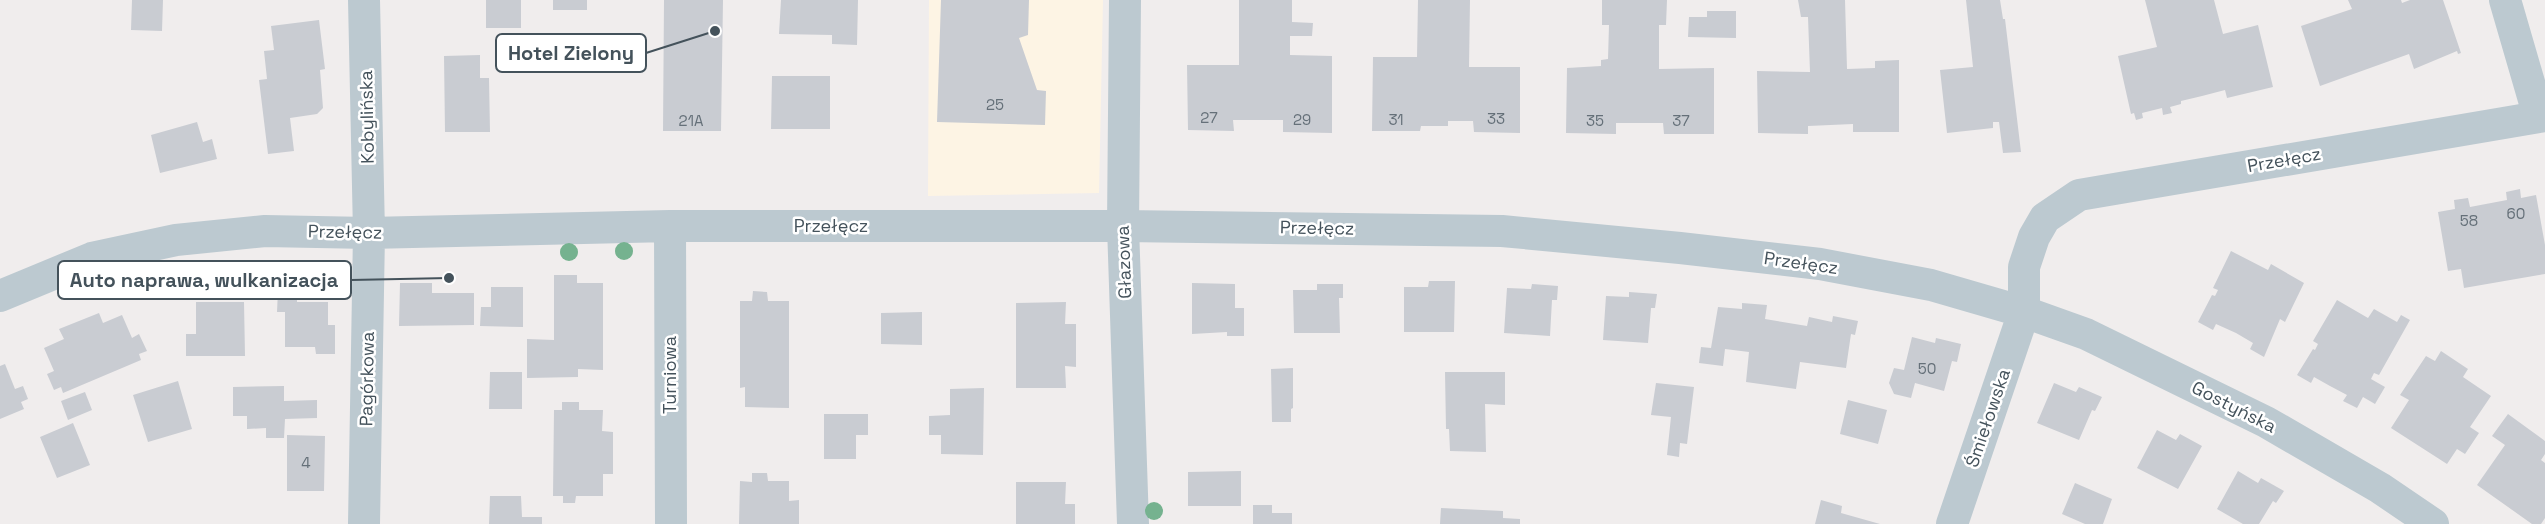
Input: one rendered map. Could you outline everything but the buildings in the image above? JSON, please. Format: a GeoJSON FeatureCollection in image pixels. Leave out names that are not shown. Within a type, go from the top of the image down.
{"type":"FeatureCollection","features":[{"type":"Feature","properties":{"kind":"street","name":"Kobylińska"},"geometry":{"type":"LineString","coordinates":[[364,0],[369,233]]}},
{"type":"Feature","properties":{"kind":"street","name":"Głazowa"},"geometry":{"type":"LineString","coordinates":[[1125,0],[1123,226],[1133,524]]}},
{"type":"Feature","properties":{"kind":"street"},"geometry":{"type":"LineString","coordinates":[[2505,0],[2542,117]]}},
{"type":"Feature","properties":{"kind":"street","name":"Przełęcz"},"geometry":{"type":"LineString","coordinates":[[0,296],[92,258],[176,240],[265,231],[369,233],[670,226],[1123,226],[1502,231],[1820,264],[1931,285],[2024,312],[2024,267],[2034,237],[2045,218],[2079,195],[2542,117]]}},
{"type":"Feature","properties":{"kind":"street","name":"Turniowa"},"geometry":{"type":"LineString","coordinates":[[670,226],[671,524]]}},
{"type":"Feature","properties":{"kind":"street","name":"Pagórkowa"},"geometry":{"type":"LineString","coordinates":[[364,524],[369,233]]}},
{"type":"Feature","properties":{"kind":"street","name":"Śmiełowska"},"geometry":{"type":"LineString","coordinates":[[1952,524],[2024,312]]}},
{"type":"Feature","properties":{"kind":"street","name":"Gostyńska"},"geometry":{"type":"LineString","coordinates":[[2024,312],[2086,334],[2266,422],[2380,488],[2433,524]]}},
{"type":"Feature","properties":{"kind":"shaded area"},"geometry":{"type":"Polygon","coordinates":[[[929,0],[1103,0],[1099,193],[928,196],[929,0]]]}},
{"type":"Feature","properties":{"kind":"place","name":"Hotel Zielony"},"geometry":{"type":"Point","coordinates":[715,31]}},
{"type":"Feature","properties":{"kind":"place","name":"Auto naprawa, wulkanizacja"},"geometry":{"type":"Point","coordinates":[449,278]}}]}
